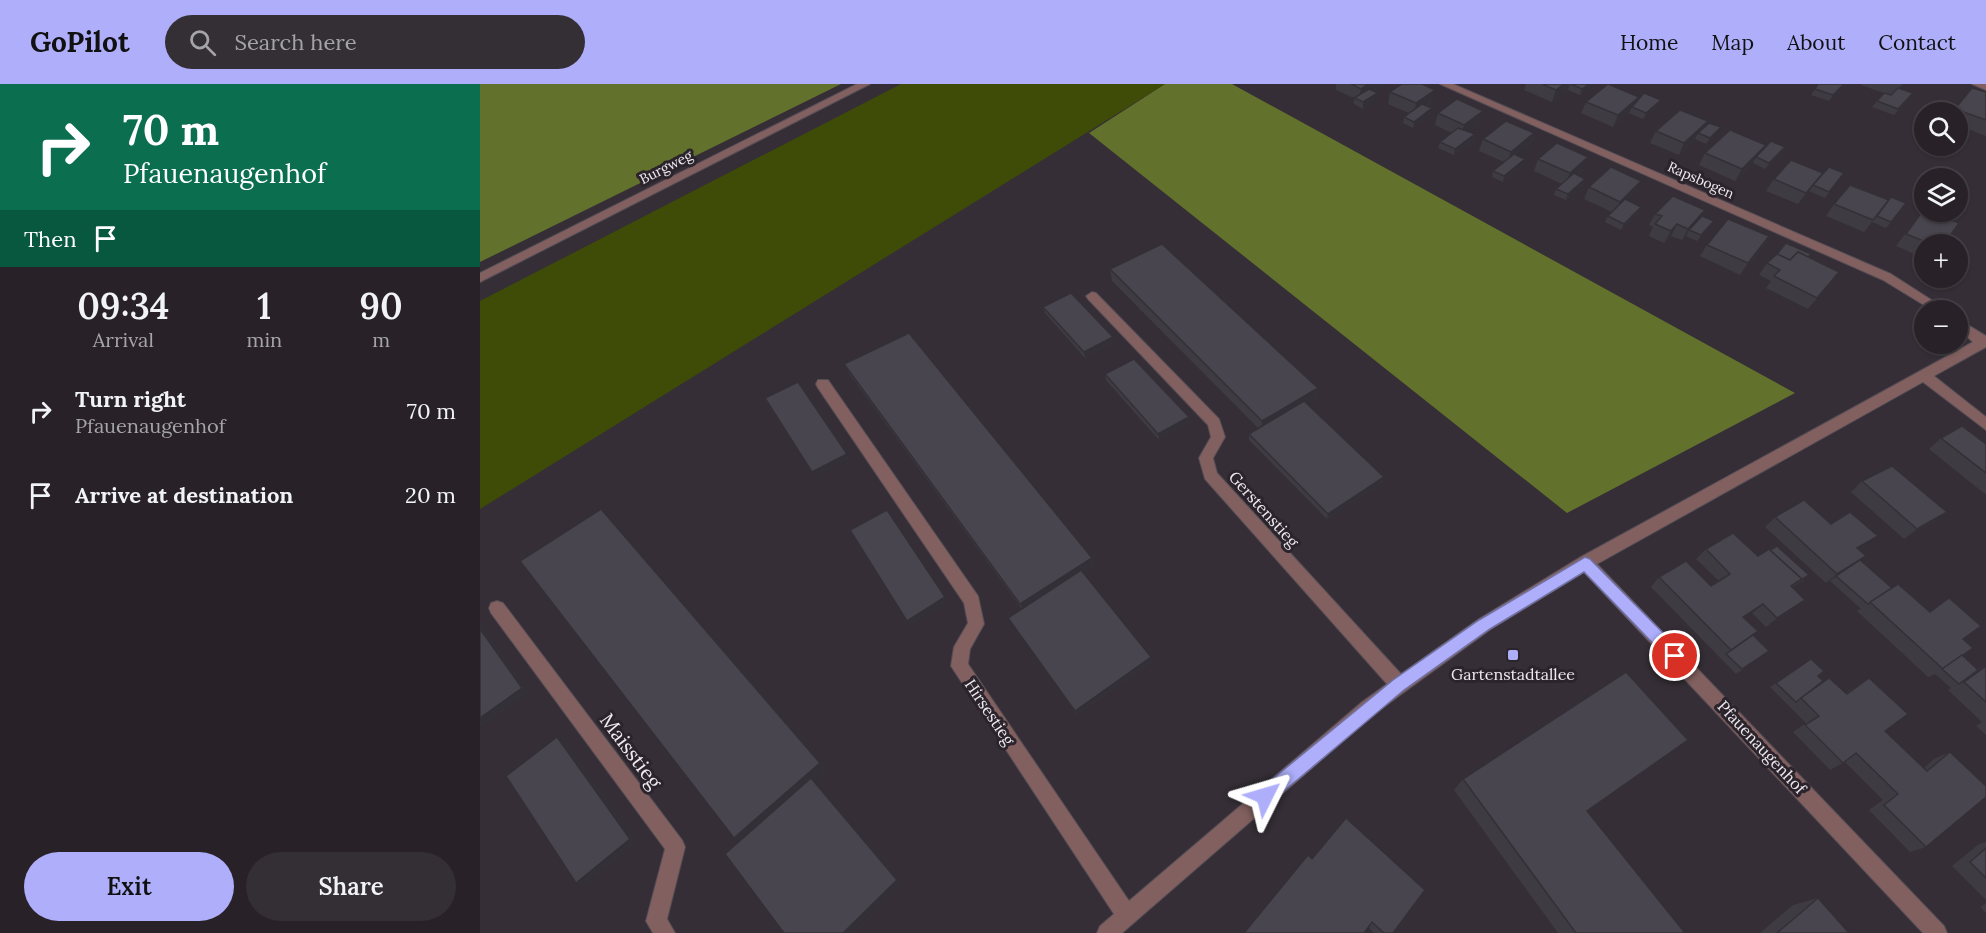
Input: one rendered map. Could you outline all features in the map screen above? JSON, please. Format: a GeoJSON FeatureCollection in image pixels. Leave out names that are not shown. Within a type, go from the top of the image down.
{"type":"FeatureCollection","features":[{"type":"Feature","properties":{"kind":"street","name":"Burgweg"},"geometry":{"type":"LineString","coordinates":[[480,278],[865,84]]}},
{"type":"Feature","properties":{"kind":"street","name":"Rapsbogen"},"geometry":{"type":"LineString","coordinates":[[1445,84],[1887,277],[1925,300]]}},
{"type":"Feature","properties":{"kind":"street"},"geometry":{"type":"LineString","coordinates":[[1977,84],[1986,87]]}},
{"type":"Feature","properties":{"kind":"street","name":"Gerstenstieg"},"geometry":{"type":"LineString","coordinates":[[1092,296],[1214,423],[1218,437],[1206,458],[1210,475],[1399,685]]}},
{"type":"Feature","properties":{"kind":"street"},"geometry":{"type":"LineString","coordinates":[[1107,933],[1126,914],[1399,685],[1485,624],[1585,564],[1984,342],[1968,330]]}},
{"type":"Feature","properties":{"kind":"street"},"geometry":{"type":"LineString","coordinates":[[1923,375],[1986,425]]}},
{"type":"Feature","properties":{"kind":"street","name":"Hirsestieg"},"geometry":{"type":"LineString","coordinates":[[823,384],[972,602],[976,624],[962,647],[959,666],[1126,914]]}},
{"type":"Feature","properties":{"kind":"street","name":"Pfauenaugenhof"},"geometry":{"type":"LineString","coordinates":[[1585,564],[1937,933]]}},
{"type":"Feature","properties":{"kind":"street","name":"Maisstieg"},"geometry":{"type":"LineString","coordinates":[[497,608],[675,847],[656,921],[665,933]]}},
{"type":"Feature","properties":{"kind":"green space"},"geometry":{"type":"Polygon","coordinates":[[[480,84],[841,84],[480,262],[480,84]]]}},
{"type":"Feature","properties":{"kind":"green space"},"geometry":{"type":"Polygon","coordinates":[[[901,84],[1165,84],[480,509],[480,301],[901,84]]]}},
{"type":"Feature","properties":{"kind":"green space"},"geometry":{"type":"Polygon","coordinates":[[[1165,84],[1232,84],[1795,393],[1567,513],[1089,133],[1165,84]]]}},
{"type":"Feature","properties":{"kind":"building"},"geometry":{"type":"Polygon","coordinates":[[[1351,84],[1368,84],[1361,89],[1351,84]]]}},
{"type":"Feature","properties":{"kind":"building"},"geometry":{"type":"Polygon","coordinates":[[[1402,84],[1422,84],[1435,90],[1416,103],[1390,92],[1402,84]]]}},
{"type":"Feature","properties":{"kind":"building"},"geometry":{"type":"Polygon","coordinates":[[[1542,84],[1564,84],[1556,90],[1542,84]]]}},
{"type":"Feature","properties":{"kind":"building"},"geometry":{"type":"Polygon","coordinates":[[[1571,84],[1589,84],[1582,89],[1571,84]]]}},
{"type":"Feature","properties":{"kind":"building"},"geometry":{"type":"Polygon","coordinates":[[[1608,84],[1639,97],[1618,115],[1586,102],[1608,84]]]}},
{"type":"Feature","properties":{"kind":"building"},"geometry":{"type":"Polygon","coordinates":[[[1818,84],[1844,84],[1833,95],[1815,89],[1818,84]]]}},
{"type":"Feature","properties":{"kind":"building"},"geometry":{"type":"Polygon","coordinates":[[[1898,88],[1913,93],[1898,109],[1877,101],[1884,93],[1891,95],[1898,88]]]}},
{"type":"Feature","properties":{"kind":"building"},"geometry":{"type":"Polygon","coordinates":[[[1972,88],[1986,92],[1986,120],[1968,114],[1968,102],[1961,102],[1972,88]]]}},
{"type":"Feature","properties":{"kind":"building"},"geometry":{"type":"Polygon","coordinates":[[[1369,89],[1378,93],[1363,102],[1354,98],[1369,89]]]}},
{"type":"Feature","properties":{"kind":"building"},"geometry":{"type":"Polygon","coordinates":[[[1644,93],[1661,100],[1646,113],[1632,107],[1644,93]]]}},
{"type":"Feature","properties":{"kind":"building"},"geometry":{"type":"Polygon","coordinates":[[[1457,99],[1483,111],[1464,125],[1438,113],[1457,99]]]}},
{"type":"Feature","properties":{"kind":"building"},"geometry":{"type":"Polygon","coordinates":[[[1422,104],[1432,108],[1414,122],[1404,117],[1422,104]]]}},
{"type":"Feature","properties":{"kind":"building"},"geometry":{"type":"Polygon","coordinates":[[[1680,110],[1708,121],[1684,143],[1656,131],[1680,110]]]}},
{"type":"Feature","properties":{"kind":"building"},"geometry":{"type":"Polygon","coordinates":[[[1506,121],[1534,133],[1511,152],[1483,139],[1506,121]]]}},
{"type":"Feature","properties":{"kind":"building"},"geometry":{"type":"Polygon","coordinates":[[[1709,123],[1721,127],[1710,138],[1698,133],[1709,123]]]}},
{"type":"Feature","properties":{"kind":"building"},"geometry":{"type":"Polygon","coordinates":[[[1458,128],[1475,134],[1455,149],[1440,142],[1458,128]]]}},
{"type":"Feature","properties":{"kind":"building"},"geometry":{"type":"Polygon","coordinates":[[[1730,130],[1766,145],[1742,169],[1705,153],[1730,130]]]}},
{"type":"Feature","properties":{"kind":"building"},"geometry":{"type":"Polygon","coordinates":[[[1771,141],[1785,147],[1769,163],[1756,157],[1771,141]]]}},
{"type":"Feature","properties":{"kind":"building"},"geometry":{"type":"Polygon","coordinates":[[[1557,143],[1588,157],[1570,173],[1538,159],[1557,143]]]}},
{"type":"Feature","properties":{"kind":"building"},"geometry":{"type":"Polygon","coordinates":[[[1514,154],[1525,159],[1504,176],[1493,171],[1514,154]]]}},
{"type":"Feature","properties":{"kind":"building"},"geometry":{"type":"Polygon","coordinates":[[[1791,160],[1823,173],[1806,193],[1774,179],[1791,160]]]}},
{"type":"Feature","properties":{"kind":"building"},"geometry":{"type":"Polygon","coordinates":[[[1611,167],[1641,181],[1620,202],[1589,187],[1611,167]]]}},
{"type":"Feature","properties":{"kind":"building"},"geometry":{"type":"Polygon","coordinates":[[[1829,167],[1844,173],[1829,192],[1813,185],[1829,167]]]}},
{"type":"Feature","properties":{"kind":"building"},"geometry":{"type":"Polygon","coordinates":[[[1574,173],[1585,179],[1568,194],[1556,189],[1574,173]]]}},
{"type":"Feature","properties":{"kind":"building"},"geometry":{"type":"Polygon","coordinates":[[[1850,185],[1889,200],[1873,220],[1834,204],[1850,185]]]}},
{"type":"Feature","properties":{"kind":"building"},"geometry":{"type":"Polygon","coordinates":[[[1673,196],[1705,210],[1688,229],[1677,224],[1671,231],[1655,224],[1662,216],[1655,214],[1673,196]]]}},
{"type":"Feature","properties":{"kind":"building"},"geometry":{"type":"Polygon","coordinates":[[[1891,197],[1906,203],[1891,222],[1877,216],[1891,197]]]}},
{"type":"Feature","properties":{"kind":"building"},"geometry":{"type":"Polygon","coordinates":[[[1625,199],[1641,207],[1624,224],[1608,216],[1625,199]]]}},
{"type":"Feature","properties":{"kind":"building"},"geometry":{"type":"Polygon","coordinates":[[[1702,216],[1714,221],[1701,235],[1689,230],[1702,216]]]}},
{"type":"Feature","properties":{"kind":"building"},"geometry":{"type":"Polygon","coordinates":[[[1728,219],[1769,236],[1748,263],[1707,245],[1728,219]]]}},
{"type":"Feature","properties":{"kind":"building"},"geometry":{"type":"Polygon","coordinates":[[[1915,222],[1959,223],[1951,234],[1914,234],[1914,237],[1906,234],[1915,222]]]}},
{"type":"Feature","properties":{"kind":"building"},"geometry":{"type":"Polygon","coordinates":[[[1786,243],[1811,254],[1808,257],[1798,252],[1790,260],[1777,254],[1786,243]]]}},
{"type":"Feature","properties":{"kind":"building"},"geometry":{"type":"Polygon","coordinates":[[[1162,244],[1318,388],[1262,421],[1110,269],[1162,244]]]}},
{"type":"Feature","properties":{"kind":"building"},"geometry":{"type":"Polygon","coordinates":[[[1798,252],[1839,272],[1817,298],[1774,276],[1780,270],[1767,263],[1777,254],[1790,260],[1798,252]]]}},
{"type":"Feature","properties":{"kind":"building"},"geometry":{"type":"Polygon","coordinates":[[[1071,293],[1113,337],[1084,352],[1043,307],[1071,293]]]}},
{"type":"Feature","properties":{"kind":"building"},"geometry":{"type":"Polygon","coordinates":[[[909,333],[1092,558],[1020,604],[844,364],[909,333]]]}},
{"type":"Feature","properties":{"kind":"building"},"geometry":{"type":"Polygon","coordinates":[[[1134,359],[1189,417],[1158,434],[1105,374],[1134,359]]]}},
{"type":"Feature","properties":{"kind":"building"},"geometry":{"type":"Polygon","coordinates":[[[798,382],[847,454],[812,472],[765,398],[798,382]]]}},
{"type":"Feature","properties":{"kind":"building"},"geometry":{"type":"Polygon","coordinates":[[[1304,401],[1384,477],[1328,514],[1249,434],[1304,401]]]}},
{"type":"Feature","properties":{"kind":"building"},"geometry":{"type":"Polygon","coordinates":[[[1962,426],[1986,444],[1986,473],[1941,438],[1962,426]]]}},
{"type":"Feature","properties":{"kind":"building"},"geometry":{"type":"Polygon","coordinates":[[[1892,466],[1947,512],[1917,529],[1862,481],[1892,466]]]}},
{"type":"Feature","properties":{"kind":"building"},"geometry":{"type":"Polygon","coordinates":[[[1804,500],[1831,524],[1850,512],[1878,536],[1857,548],[1866,556],[1837,574],[1775,517],[1804,500]]]}},
{"type":"Feature","properties":{"kind":"building"},"geometry":{"type":"Polygon","coordinates":[[[601,509],[820,763],[734,838],[520,561],[601,509]]]}},
{"type":"Feature","properties":{"kind":"building"},"geometry":{"type":"Polygon","coordinates":[[[887,510],[945,597],[907,621],[850,530],[887,510]]]}},
{"type":"Feature","properties":{"kind":"building"},"geometry":{"type":"Polygon","coordinates":[[[1733,533],[1758,556],[1769,549],[1802,579],[1791,586],[1805,600],[1777,618],[1763,604],[1743,617],[1758,631],[1731,650],[1659,577],[1686,561],[1711,586],[1730,574],[1706,549],[1733,533]]]}},
{"type":"Feature","properties":{"kind":"building"},"geometry":{"type":"Polygon","coordinates":[[[1777,546],[1809,575],[1796,583],[1802,579],[1770,550],[1777,546]]]}},
{"type":"Feature","properties":{"kind":"building"},"geometry":{"type":"Polygon","coordinates":[[[1860,560],[1892,588],[1868,604],[1836,576],[1860,560]]]}},
{"type":"Feature","properties":{"kind":"building"},"geometry":{"type":"Polygon","coordinates":[[[1081,570],[1151,657],[1075,711],[1008,618],[1081,570]]]}},
{"type":"Feature","properties":{"kind":"building"},"geometry":{"type":"Polygon","coordinates":[[[1898,584],[1930,612],[1949,598],[1981,626],[1963,639],[1973,648],[1943,669],[1870,602],[1898,584]]]}},
{"type":"Feature","properties":{"kind":"building"},"geometry":{"type":"Polygon","coordinates":[[[480,629],[522,688],[480,718],[480,629]]]}},
{"type":"Feature","properties":{"kind":"building"},"geometry":{"type":"Polygon","coordinates":[[[1753,635],[1769,651],[1742,669],[1726,654],[1753,635]]]}},
{"type":"Feature","properties":{"kind":"building"},"geometry":{"type":"Polygon","coordinates":[[[1962,655],[1978,670],[1959,684],[1942,669],[1962,655]]]}},
{"type":"Feature","properties":{"kind":"building"},"geometry":{"type":"Polygon","coordinates":[[[1811,659],[1824,671],[1818,676],[1823,681],[1796,702],[1776,683],[1811,659]]]}},
{"type":"Feature","properties":{"kind":"building"},"geometry":{"type":"Polygon","coordinates":[[[1986,666],[1986,702],[1964,682],[1986,666]]]}},
{"type":"Feature","properties":{"kind":"building"},"geometry":{"type":"Polygon","coordinates":[[[1626,672],[1688,740],[1587,811],[1685,933],[1576,933],[1463,779],[1626,672]]]}},
{"type":"Feature","properties":{"kind":"building"},"geometry":{"type":"Polygon","coordinates":[[[1829,678],[1847,694],[1869,678],[1908,714],[1885,731],[1927,771],[1950,752],[1986,786],[1986,797],[1926,847],[1884,805],[1898,794],[1856,753],[1843,763],[1805,725],[1819,716],[1801,698],[1829,678]]]}},
{"type":"Feature","properties":{"kind":"building"},"geometry":{"type":"Polygon","coordinates":[[[557,737],[630,839],[576,883],[506,776],[557,737]]]}},
{"type":"Feature","properties":{"kind":"building"},"geometry":{"type":"Polygon","coordinates":[[[811,778],[897,880],[843,933],[784,933],[725,854],[811,778]]]}},
{"type":"Feature","properties":{"kind":"building"},"geometry":{"type":"Polygon","coordinates":[[[1346,818],[1425,890],[1393,933],[1384,933],[1372,922],[1364,933],[1244,933],[1308,855],[1312,859],[1346,818]]]}},
{"type":"Feature","properties":{"kind":"building"},"geometry":{"type":"Polygon","coordinates":[[[1986,848],[1986,878],[1970,862],[1986,848]]]}},
{"type":"Feature","properties":{"kind":"building"},"geometry":{"type":"Polygon","coordinates":[[[1818,898],[1849,933],[1777,933],[1818,898]]]}},
{"type":"Feature","properties":{"kind":"place","name":"Gartenstadtallee"},"geometry":{"type":"Point","coordinates":[1513,655]}},
{"type":"Feature","properties":{"kind":"route"},"geometry":{"type":"LineString","coordinates":[[1265,796],[1368,708],[1399,685],[1485,624],[1585,564],[1675,656]]}}]}
